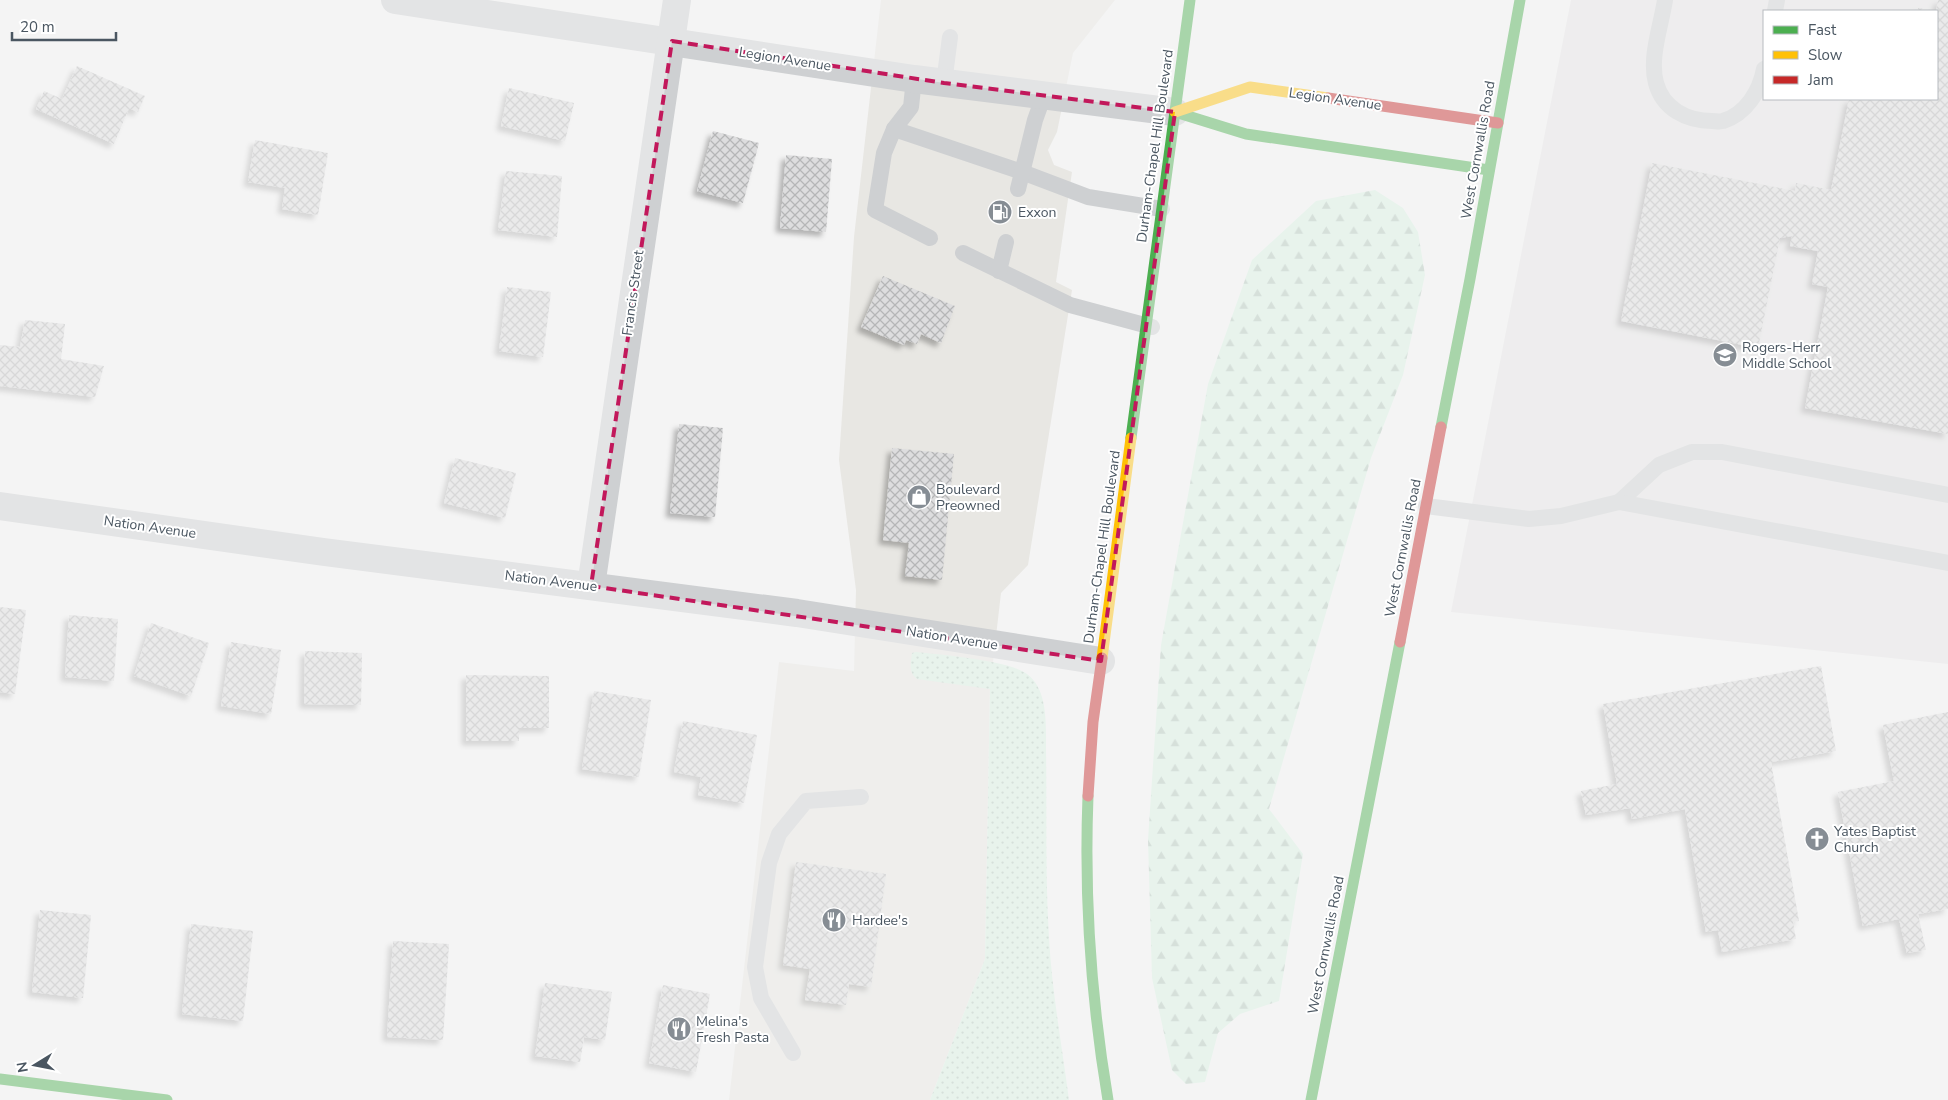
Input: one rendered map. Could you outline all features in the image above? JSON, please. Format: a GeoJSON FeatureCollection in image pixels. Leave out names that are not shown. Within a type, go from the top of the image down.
{"type":"FeatureCollection","features":[{"type":"Feature","properties":{"kind":"street","name":"Legion Avenue"},"geometry":{"type":"LineString","coordinates":[[395,0],[944,83],[1175,112],[1246,134],[1489,170]]}},
{"type":"Feature","properties":{"kind":"street","name":"Francis Street"},"geometry":{"type":"LineString","coordinates":[[591,586],[677,0]]}},
{"type":"Feature","properties":{"kind":"street","name":"Durham-Chapel Hill Boulevard"},"geometry":{"type":"LineString","coordinates":[[1108,1100],[1101,1061],[1091,965],[1088,909],[1088,806],[1093,722],[1149,326],[1162,209],[1190,0]]}},
{"type":"Feature","properties":{"kind":"street","name":"West Cornwallis Road"},"geometry":{"type":"LineString","coordinates":[[1311,1100],[1426,506],[1520,0]]}},
{"type":"Feature","properties":{"kind":"street","name":"Legion Avenue"},"geometry":{"type":"LineString","coordinates":[[1175,112],[1250,87],[1498,123]]}},
{"type":"Feature","properties":{"kind":"street","name":"Nation Avenue"},"geometry":{"type":"LineString","coordinates":[[0,506],[324,552],[797,613],[1101,661]]}},
{"type":"Feature","properties":{"kind":"street"},"geometry":{"type":"LineString","coordinates":[[0,1079],[167,1100]]}},
{"type":"Feature","properties":{"kind":"lane"},"geometry":{"type":"LineString","coordinates":[[1665,0],[1654,60],[1656,82],[1662,99],[1677,112],[1697,121],[1723,121],[1743,110],[1756,94],[1763,72]]}},
{"type":"Feature","properties":{"kind":"lane"},"geometry":{"type":"LineString","coordinates":[[944,83],[950,37]]}},
{"type":"Feature","properties":{"kind":"lane"},"geometry":{"type":"LineString","coordinates":[[914,78],[912,107],[894,129],[884,154],[876,210],[930,238]]}},
{"type":"Feature","properties":{"kind":"lane"},"geometry":{"type":"LineString","coordinates":[[1018,189],[1035,120],[1044,95]]}},
{"type":"Feature","properties":{"kind":"lane"},"geometry":{"type":"LineString","coordinates":[[894,129],[1022,172],[1088,197],[1162,209]]}},
{"type":"Feature","properties":{"kind":"lane"},"geometry":{"type":"LineString","coordinates":[[999,271],[1006,242]]}},
{"type":"Feature","properties":{"kind":"lane"},"geometry":{"type":"LineString","coordinates":[[963,254],[1070,305],[1149,326]]}},
{"type":"Feature","properties":{"kind":"lane"},"geometry":{"type":"LineString","coordinates":[[1619,502],[1659,465],[1692,452],[1722,452],[1948,495]]}},
{"type":"Feature","properties":{"kind":"lane"},"geometry":{"type":"LineString","coordinates":[[1426,506],[1529,519],[1561,516],[1619,502],[1948,563]]}},
{"type":"Feature","properties":{"kind":"lane"},"geometry":{"type":"LineString","coordinates":[[793,1053],[761,998],[755,968],[769,863],[780,834],[806,801],[861,797]]}},
{"type":"Feature","properties":{"kind":"highlighted area"},"geometry":{"type":"Polygon","coordinates":[[[672,41],[944,83],[1175,112],[1101,661],[591,586],[672,41]]]}},
{"type":"Feature","properties":{"kind":"shaded area"},"geometry":{"type":"Polygon","coordinates":[[[881,0],[1115,0],[1073,53],[1057,132],[1048,150],[1054,165],[1072,172],[1056,282],[1072,290],[1028,565],[1001,593],[990,688],[985,959],[930,1100],[729,1100],[779,662],[854,671],[856,590],[839,460],[854,237],[881,0]]]}},
{"type":"Feature","properties":{"kind":"shaded area","name":"Rogers-Herr Middle School"},"geometry":{"type":"Polygon","coordinates":[[[1571,0],[1948,0],[1948,664],[1451,612],[1571,0]]]}},
{"type":"Feature","properties":{"kind":"green space"},"geometry":{"type":"Polygon","coordinates":[[[1375,190],[1403,208],[1418,232],[1425,275],[1403,375],[1371,458],[1269,809],[1303,854],[1279,1001],[1240,1014],[1218,1033],[1205,1082],[1186,1084],[1172,1070],[1152,978],[1148,840],[1161,645],[1208,384],[1252,260],[1316,201],[1375,190]]]}},
{"type":"Feature","properties":{"kind":"green space"},"geometry":{"type":"Polygon","coordinates":[[[916,652],[1005,665],[1027,674],[1039,689],[1044,708],[1046,729],[1050,958],[1069,1100],[930,1100],[985,959],[990,689],[917,679],[912,674],[911,668],[912,653],[916,652]]]}},
{"type":"Feature","properties":{"kind":"building","name":"Rogers-Herr Middle School"},"geometry":{"type":"Polygon","coordinates":[[[1938,0],[1948,0],[1948,434],[1805,408],[1828,287],[1812,284],[1818,251],[1790,246],[1792,236],[1780,238],[1758,348],[1621,321],[1652,163],[1795,191],[1796,183],[1831,190],[1849,100],[1938,100],[1938,10],[1936,10],[1938,0]]]}},
{"type":"Feature","properties":{"kind":"building"},"geometry":{"type":"Polygon","coordinates":[[[77,66],[145,96],[138,112],[129,108],[114,144],[36,109],[44,91],[62,99],[77,66]]]}},
{"type":"Feature","properties":{"kind":"building"},"geometry":{"type":"Polygon","coordinates":[[[509,88],[574,103],[565,141],[501,126],[509,88]]]}},
{"type":"Feature","properties":{"kind":"building"},"geometry":{"type":"Polygon","coordinates":[[[713,131],[759,143],[743,203],[697,191],[713,131]]]}},
{"type":"Feature","properties":{"kind":"building"},"geometry":{"type":"Polygon","coordinates":[[[255,140],[328,153],[318,215],[282,209],[285,188],[248,182],[255,140]]]}},
{"type":"Feature","properties":{"kind":"building"},"geometry":{"type":"Polygon","coordinates":[[[786,155],[832,159],[826,232],[780,228],[786,155]]]}},
{"type":"Feature","properties":{"kind":"building"},"geometry":{"type":"Polygon","coordinates":[[[506,171],[562,176],[557,237],[498,230],[506,171]]]}},
{"type":"Feature","properties":{"kind":"building"},"geometry":{"type":"Polygon","coordinates":[[[883,276],[955,306],[941,343],[921,334],[917,344],[906,340],[904,345],[861,327],[883,276]]]}},
{"type":"Feature","properties":{"kind":"building"},"geometry":{"type":"Polygon","coordinates":[[[507,287],[551,292],[543,357],[499,351],[507,287]]]}},
{"type":"Feature","properties":{"kind":"building"},"geometry":{"type":"Polygon","coordinates":[[[25,320],[65,324],[61,359],[104,366],[95,397],[0,386],[0,345],[20,347],[25,320]]]}},
{"type":"Feature","properties":{"kind":"building"},"geometry":{"type":"Polygon","coordinates":[[[679,424],[723,428],[715,517],[670,513],[679,424]]]}},
{"type":"Feature","properties":{"kind":"building","name":"Boulevard Preowned"},"geometry":{"type":"Polygon","coordinates":[[[892,448],[954,454],[942,580],[905,576],[909,543],[883,540],[892,448]]]}},
{"type":"Feature","properties":{"kind":"building"},"geometry":{"type":"Polygon","coordinates":[[[455,458],[516,473],[505,518],[444,503],[455,458]]]}},
{"type":"Feature","properties":{"kind":"building"},"geometry":{"type":"Polygon","coordinates":[[[0,607],[26,610],[15,694],[0,692],[0,607]]]}},
{"type":"Feature","properties":{"kind":"building"},"geometry":{"type":"Polygon","coordinates":[[[69,615],[118,619],[114,681],[65,677],[69,615]]]}},
{"type":"Feature","properties":{"kind":"building"},"geometry":{"type":"Polygon","coordinates":[[[151,623],[209,643],[191,696],[134,676],[151,623]]]}},
{"type":"Feature","properties":{"kind":"building"},"geometry":{"type":"Polygon","coordinates":[[[231,642],[281,650],[271,714],[221,706],[231,642]]]}},
{"type":"Feature","properties":{"kind":"building"},"geometry":{"type":"Polygon","coordinates":[[[305,651],[362,653],[361,705],[304,704],[305,651]]]}},
{"type":"Feature","properties":{"kind":"building"},"geometry":{"type":"Polygon","coordinates":[[[1821,666],[1836,751],[1771,762],[1799,921],[1793,922],[1796,939],[1722,952],[1718,930],[1706,932],[1685,809],[1632,819],[1630,808],[1586,815],[1581,791],[1617,784],[1603,704],[1821,666]]]}},
{"type":"Feature","properties":{"kind":"building"},"geometry":{"type":"Polygon","coordinates":[[[466,675],[549,676],[549,728],[519,728],[519,741],[466,741],[466,675]]]}},
{"type":"Feature","properties":{"kind":"building"},"geometry":{"type":"Polygon","coordinates":[[[594,691],[651,700],[639,777],[582,769],[594,691]]]}},
{"type":"Feature","properties":{"kind":"building"},"geometry":{"type":"Polygon","coordinates":[[[1948,712],[1948,909],[1918,914],[1926,950],[1907,953],[1899,919],[1863,926],[1838,792],[1894,781],[1883,725],[1948,712]]]}},
{"type":"Feature","properties":{"kind":"building"},"geometry":{"type":"Polygon","coordinates":[[[683,721],[757,735],[744,803],[698,795],[701,777],[674,772],[683,721]]]}},
{"type":"Feature","properties":{"kind":"building","name":"Hardee's"},"geometry":{"type":"Polygon","coordinates":[[[796,862],[886,874],[871,987],[849,984],[846,1005],[805,1000],[810,969],[783,965],[796,862]]]}},
{"type":"Feature","properties":{"kind":"building"},"geometry":{"type":"Polygon","coordinates":[[[40,910],[91,915],[83,998],[32,992],[40,910]]]}},
{"type":"Feature","properties":{"kind":"building"},"geometry":{"type":"Polygon","coordinates":[[[191,924],[253,931],[243,1021],[182,1014],[191,924]]]}},
{"type":"Feature","properties":{"kind":"building"},"geometry":{"type":"Polygon","coordinates":[[[393,941],[449,944],[443,1040],[387,1037],[393,941]]]}},
{"type":"Feature","properties":{"kind":"building"},"geometry":{"type":"Polygon","coordinates":[[[545,983],[612,992],[605,1040],[584,1037],[580,1062],[535,1056],[545,983]]]}},
{"type":"Feature","properties":{"kind":"building","name":"Melina's Fresh Pasta"},"geometry":{"type":"Polygon","coordinates":[[[663,985],[710,994],[696,1072],[649,1063],[663,985]]]}},
{"type":"Feature","properties":{"kind":"traffic: fast"},"geometry":{"type":"LineString","coordinates":[[1131,438],[1190,0]]}},
{"type":"Feature","properties":{"kind":"traffic: fast"},"geometry":{"type":"LineString","coordinates":[[1441,427],[1470,279],[1520,0]]}},
{"type":"Feature","properties":{"kind":"traffic: fast"},"geometry":{"type":"LineString","coordinates":[[1175,112],[1246,134],[1489,170]]}},
{"type":"Feature","properties":{"kind":"traffic: fast"},"geometry":{"type":"LineString","coordinates":[[1311,1100],[1400,642]]}},
{"type":"Feature","properties":{"kind":"traffic: fast"},"geometry":{"type":"LineString","coordinates":[[1088,796],[1087,873],[1090,949],[1097,1024],[1108,1100]]}},
{"type":"Feature","properties":{"kind":"traffic: fast"},"geometry":{"type":"LineString","coordinates":[[0,1079],[167,1100]]}},
{"type":"Feature","properties":{"kind":"traffic: slow"},"geometry":{"type":"LineString","coordinates":[[1175,112],[1250,87],[1328,98]]}},
{"type":"Feature","properties":{"kind":"traffic: slow"},"geometry":{"type":"LineString","coordinates":[[1102,658],[1131,438]]}},
{"type":"Feature","properties":{"kind":"traffic: jam"},"geometry":{"type":"LineString","coordinates":[[1328,98],[1498,123]]}},
{"type":"Feature","properties":{"kind":"traffic: jam"},"geometry":{"type":"LineString","coordinates":[[1400,642],[1441,427]]}},
{"type":"Feature","properties":{"kind":"traffic: jam"},"geometry":{"type":"LineString","coordinates":[[1088,796],[1093,722],[1102,658]]}},
{"type":"Feature","properties":{"kind":"place","name":"Exxon"},"geometry":{"type":"Point","coordinates":[1000,212]}},
{"type":"Feature","properties":{"kind":"place","name":"Rogers-Herr Middle School"},"geometry":{"type":"Point","coordinates":[1725,355]}},
{"type":"Feature","properties":{"kind":"place","name":"Boulevard Preowned"},"geometry":{"type":"Point","coordinates":[919,497]}},
{"type":"Feature","properties":{"kind":"place","name":"Yates Baptist Church"},"geometry":{"type":"Point","coordinates":[1817,839]}},
{"type":"Feature","properties":{"kind":"place","name":"Hardee's"},"geometry":{"type":"Point","coordinates":[834,920]}},
{"type":"Feature","properties":{"kind":"place","name":"Melina's Fresh Pasta"},"geometry":{"type":"Point","coordinates":[679,1029]}}]}
